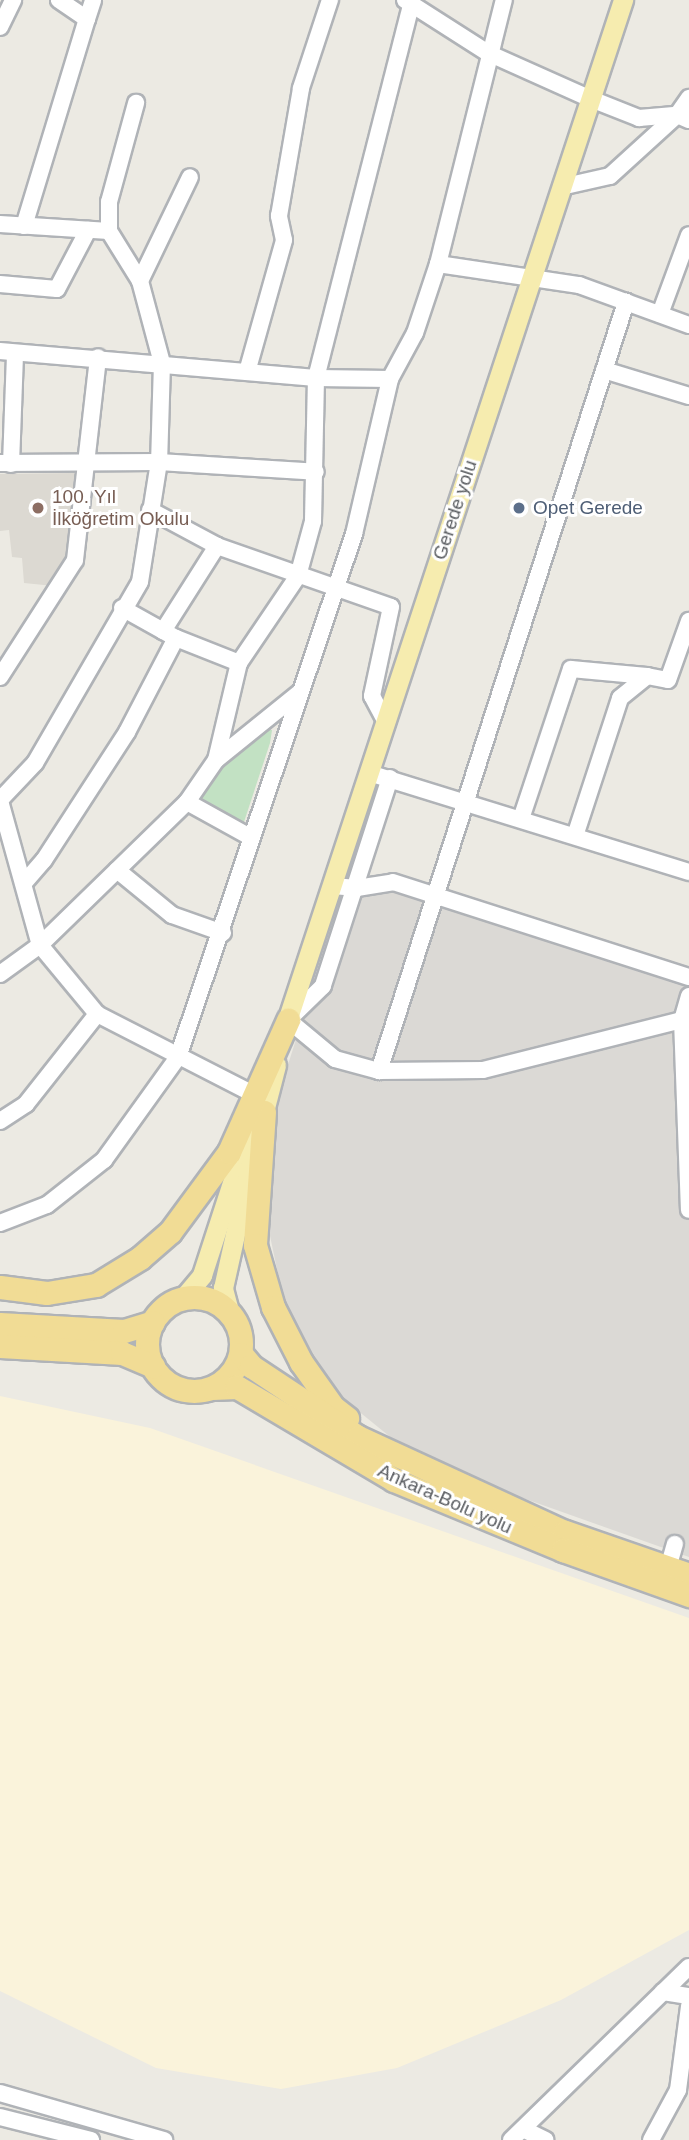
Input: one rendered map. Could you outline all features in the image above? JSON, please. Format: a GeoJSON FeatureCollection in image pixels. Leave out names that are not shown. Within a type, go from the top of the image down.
{"type":"FeatureCollection","features":[{"type":"Feature","properties":{"kind":"highway"},"geometry":{"type":"LineString","coordinates":[[0,1287],[47,1293],[96,1285],[140,1258],[194,1204],[261,1101],[288,1020]]}},
{"type":"Feature","properties":{"kind":"highway"},"geometry":{"type":"LineString","coordinates":[[261,1101],[255,1245],[273,1307],[301,1362],[333,1408],[390,1453]]}},
{"type":"Feature","properties":{"kind":"highway"},"geometry":{"type":"LineString","coordinates":[[0,1346],[122,1353],[153,1366],[172,1385],[185,1390],[212,1388],[235,1368],[241,1354],[237,1324],[229,1311],[208,1298],[183,1298],[160,1311],[153,1322],[148,1344],[153,1366]]}},
{"type":"Feature","properties":{"kind":"highway"},"geometry":{"type":"LineString","coordinates":[[0,1324],[124,1331],[153,1322]]}},
{"type":"Feature","properties":{"kind":"highway","name":"Ankara-Bolu yolu"},"geometry":{"type":"LineString","coordinates":[[241,1354],[298,1399],[390,1453],[565,1532],[679,1572]]}},
{"type":"Feature","properties":{"kind":"highway","name":"Ankara-Bolu yolu"},"geometry":{"type":"LineString","coordinates":[[212,1388],[237,1387],[394,1480],[563,1550],[689,1595]]}},
{"type":"Feature","properties":{"kind":"main road","name":"Gerede yolu"},"geometry":{"type":"LineString","coordinates":[[288,1020],[623,0]]}},
{"type":"Feature","properties":{"kind":"main road"},"geometry":{"type":"LineString","coordinates":[[183,1298],[202,1275],[261,1101]]}},
{"type":"Feature","properties":{"kind":"main road"},"geometry":{"type":"LineString","coordinates":[[229,1311],[223,1288],[261,1101]]}},
{"type":"Feature","properties":{"kind":"street"},"geometry":{"type":"LineString","coordinates":[[0,27],[13,0]]}},
{"type":"Feature","properties":{"kind":"street"},"geometry":{"type":"LineString","coordinates":[[58,0],[87,19]]}},
{"type":"Feature","properties":{"kind":"street"},"geometry":{"type":"LineString","coordinates":[[24,226],[93,0]]}},
{"type":"Feature","properties":{"kind":"street"},"geometry":{"type":"LineString","coordinates":[[247,372],[284,240],[279,216],[301,88],[330,0]]}},
{"type":"Feature","properties":{"kind":"street"},"geometry":{"type":"LineString","coordinates":[[0,1223],[47,1205],[104,1160],[178,1057],[223,933],[299,693],[354,534],[390,379],[415,333],[438,264],[488,53],[504,0]]}},
{"type":"Feature","properties":{"kind":"street"},"geometry":{"type":"LineString","coordinates":[[216,760],[239,663],[298,576],[313,522],[316,379],[408,2],[488,53],[591,99],[639,118],[683,117]]}},
{"type":"Feature","properties":{"kind":"street"},"geometry":{"type":"LineString","coordinates":[[561,187],[610,176],[683,117],[689,98]]}},
{"type":"Feature","properties":{"kind":"street"},"geometry":{"type":"LineString","coordinates":[[136,103],[109,202],[109,231],[141,281],[162,363],[159,462],[141,582],[122,608],[67,712],[35,763],[0,801],[40,945],[97,1014],[261,1101]]}},
{"type":"Feature","properties":{"kind":"street"},"geometry":{"type":"LineString","coordinates":[[141,281],[190,177]]}},
{"type":"Feature","properties":{"kind":"street"},"geometry":{"type":"LineString","coordinates":[[0,224],[109,231]]}},
{"type":"Feature","properties":{"kind":"street"},"geometry":{"type":"LineString","coordinates":[[0,284],[57,289],[88,230]]}},
{"type":"Feature","properties":{"kind":"street"},"geometry":{"type":"LineString","coordinates":[[660,314],[689,235]]}},
{"type":"Feature","properties":{"kind":"street"},"geometry":{"type":"LineString","coordinates":[[438,264],[530,281],[579,285],[689,325]]}},
{"type":"Feature","properties":{"kind":"street"},"geometry":{"type":"LineString","coordinates":[[379,1071],[626,302]]}},
{"type":"Feature","properties":{"kind":"street"},"geometry":{"type":"LineString","coordinates":[[316,472],[159,462],[88,465],[5,463],[8,352],[98,357],[316,379],[390,379]]}},
{"type":"Feature","properties":{"kind":"street"},"geometry":{"type":"LineString","coordinates":[[0,677],[75,560],[88,465],[98,357]]}},
{"type":"Feature","properties":{"kind":"street"},"geometry":{"type":"LineString","coordinates":[[604,370],[689,396]]}},
{"type":"Feature","properties":{"kind":"street"},"geometry":{"type":"LineString","coordinates":[[150,510],[217,546],[334,590],[391,607],[372,696],[386,722]]}},
{"type":"Feature","properties":{"kind":"street"},"geometry":{"type":"LineString","coordinates":[[24,883],[44,860],[127,732],[170,635],[217,546]]}},
{"type":"Feature","properties":{"kind":"street"},"geometry":{"type":"LineString","coordinates":[[122,608],[170,635],[239,663]]}},
{"type":"Feature","properties":{"kind":"street"},"geometry":{"type":"LineString","coordinates":[[521,819],[571,668],[668,680],[689,621]]}},
{"type":"Feature","properties":{"kind":"street"},"geometry":{"type":"LineString","coordinates":[[575,836],[620,698],[647,676]]}},
{"type":"Feature","properties":{"kind":"street"},"geometry":{"type":"LineString","coordinates":[[3,965],[40,945],[187,802],[216,760],[299,693]]}},
{"type":"Feature","properties":{"kind":"street"},"geometry":{"type":"LineString","coordinates":[[369,773],[689,872]]}},
{"type":"Feature","properties":{"kind":"street"},"geometry":{"type":"LineString","coordinates":[[390,778],[358,888],[323,986],[288,1020],[335,1059],[379,1071],[484,1070],[685,1020]]}},
{"type":"Feature","properties":{"kind":"street"},"geometry":{"type":"LineString","coordinates":[[187,802],[253,838]]}},
{"type":"Feature","properties":{"kind":"street"},"geometry":{"type":"LineString","coordinates":[[117,870],[172,915],[223,933]]}},
{"type":"Feature","properties":{"kind":"street"},"geometry":{"type":"LineString","coordinates":[[333,887],[358,888],[393,882],[689,977]]}},
{"type":"Feature","properties":{"kind":"street"},"geometry":{"type":"LineString","coordinates":[[689,996],[685,1020],[689,1210]]}},
{"type":"Feature","properties":{"kind":"street"},"geometry":{"type":"LineString","coordinates":[[0,1121],[33,1096],[97,1014]]}},
{"type":"Feature","properties":{"kind":"street"},"geometry":{"type":"LineString","coordinates":[[675,1544],[679,1572]]}},
{"type":"Feature","properties":{"kind":"street"},"geometry":{"type":"LineString","coordinates":[[517,2134],[689,1966]]}},
{"type":"Feature","properties":{"kind":"street"},"geometry":{"type":"LineString","coordinates":[[663,1992],[689,1996]]}},
{"type":"Feature","properties":{"kind":"street"},"geometry":{"type":"LineString","coordinates":[[651,2140],[678,2090],[689,2006]]}},
{"type":"Feature","properties":{"kind":"street"},"geometry":{"type":"LineString","coordinates":[[0,2093],[164,2140]]}},
{"type":"Feature","properties":{"kind":"street"},"geometry":{"type":"LineString","coordinates":[[0,2117],[91,2140]]}},
{"type":"Feature","properties":{"kind":"street"},"geometry":{"type":"LineString","coordinates":[[517,2134],[546,2140]]}},
{"type":"Feature","properties":{"kind":"shaded area","name":"100. Yıl İlköğretim Okulu"},"geometry":{"type":"Polygon","coordinates":[[[74,473],[81,486],[67,564],[54,586],[24,583],[22,558],[12,557],[9,530],[0,531],[0,474],[74,473]]]}},
{"type":"Feature","properties":{"kind":"shaded area"},"geometry":{"type":"Polygon","coordinates":[[[394,888],[686,986],[689,980],[689,1557],[486,1485],[394,1440],[330,1388],[287,1317],[269,1231],[267,1146],[278,1096],[342,895],[394,888]]]}},
{"type":"Feature","properties":{"kind":"shaded area"},"geometry":{"type":"Polygon","coordinates":[[[0,1396],[150,1428],[689,1618],[689,1930],[561,2000],[397,2068],[281,2089],[156,2068],[0,1991],[0,1396]]]}},
{"type":"Feature","properties":{"kind":"green space"},"geometry":{"type":"Polygon","coordinates":[[[267,730],[272,730],[270,743],[243,825],[201,800],[204,790],[219,767],[267,730]]]}},
{"type":"Feature","properties":{"kind":"place","name":"100. Yıl İlköğretim Okulu"},"geometry":{"type":"Point","coordinates":[38,508]}},
{"type":"Feature","properties":{"kind":"place","name":"Opet Gerede"},"geometry":{"type":"Point","coordinates":[519,508]}}]}
